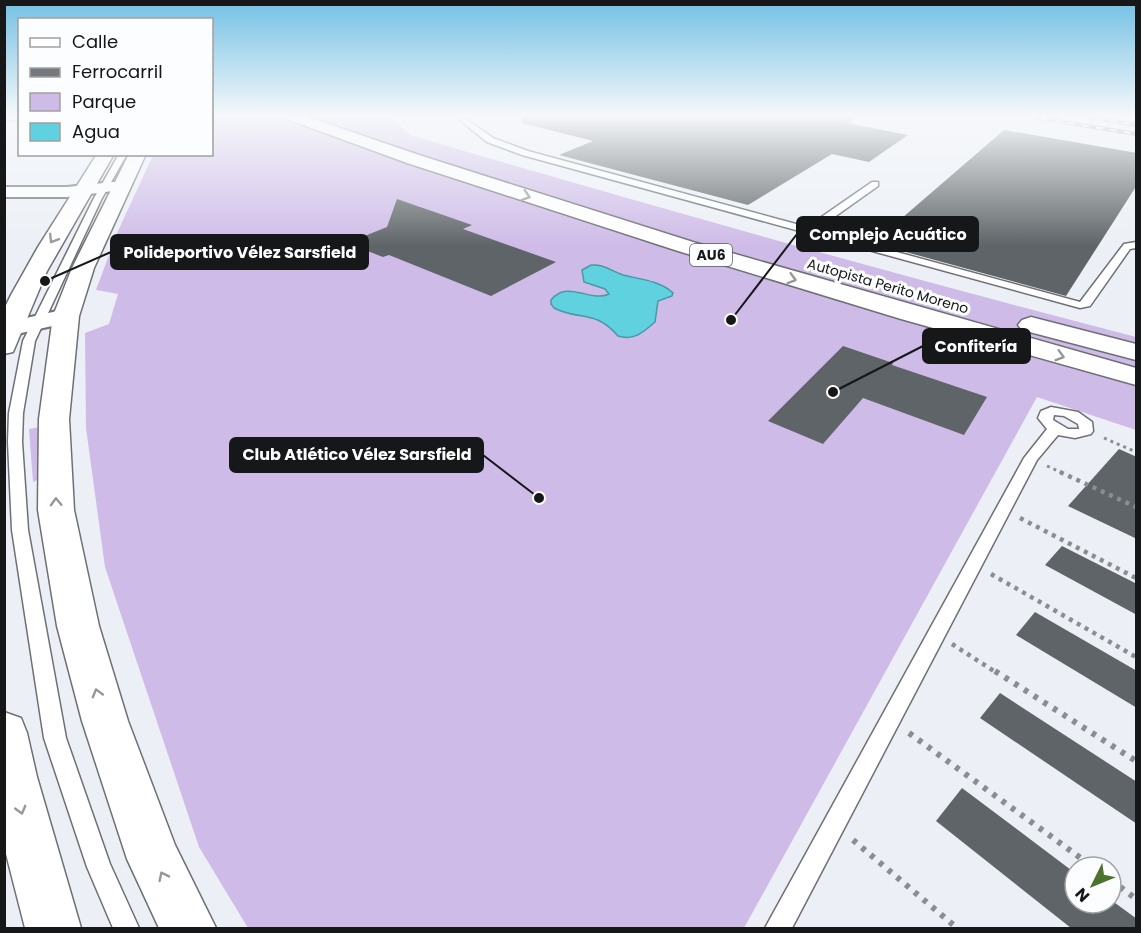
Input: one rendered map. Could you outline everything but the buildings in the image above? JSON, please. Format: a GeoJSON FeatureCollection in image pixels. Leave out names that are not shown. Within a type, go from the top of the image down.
{"type":"FeatureCollection","features":[{"type":"Feature","properties":{"kind":"main road"},"geometry":{"type":"LineString","coordinates":[[106,160],[104,188],[83,268],[51,320],[62,335],[54,419],[56,510],[78,626],[105,721],[154,859],[188,928]]}},
{"type":"Feature","properties":{"kind":"main road"},"geometry":{"type":"LineString","coordinates":[[6,335],[35,270],[104,188],[132,160]]}},
{"type":"Feature","properties":{"kind":"main road","name":"Autopista Perito Moreno"},"geometry":{"type":"LineString","coordinates":[[415,160],[670,243],[931,320],[1137,377]]}},
{"type":"Feature","properties":{"kind":"main road","name":"Autopista Perito Moreno"},"geometry":{"type":"LineString","coordinates":[[462,160],[680,227],[965,308]]}},
{"type":"Feature","properties":{"kind":"main road"},"geometry":{"type":"LineString","coordinates":[[1011,320],[1137,352]]}},
{"type":"Feature","properties":{"kind":"main road"},"geometry":{"type":"LineString","coordinates":[[4,733],[12,777],[53,928]]}},
{"type":"Feature","properties":{"kind":"street"},"geometry":{"type":"LineString","coordinates":[[4,192],[104,188]]}},
{"type":"Feature","properties":{"kind":"street"},"geometry":{"type":"LineString","coordinates":[[6,335],[51,320]]}},
{"type":"Feature","properties":{"kind":"lane"},"geometry":{"type":"LineString","coordinates":[[120,160],[104,188],[51,320],[26,351],[16,413],[15,442],[22,542],[55,738],[99,867],[126,928]]}},
{"type":"Feature","properties":{"kind":"lane"},"geometry":{"type":"LineString","coordinates":[[548,160],[1080,305],[1086,304],[1126,246],[1137,245]]}},
{"type":"Feature","properties":{"kind":"lane"},"geometry":{"type":"LineString","coordinates":[[809,230],[875,184]]}},
{"type":"Feature","properties":{"kind":"lane"},"geometry":{"type":"LineString","coordinates":[[778,928],[1031,458],[1055,429],[1075,434],[1086,431]]}},
{"type":"Feature","properties":{"kind":"path"},"geometry":{"type":"LineString","coordinates":[[1086,431],[1137,452]]}},
{"type":"Feature","properties":{"kind":"path"},"geometry":{"type":"LineString","coordinates":[[1031,458],[1137,507]]}},
{"type":"Feature","properties":{"kind":"path"},"geometry":{"type":"LineString","coordinates":[[1003,510],[1137,578]]}},
{"type":"Feature","properties":{"kind":"path"},"geometry":{"type":"LineString","coordinates":[[974,564],[1137,657]]}},
{"type":"Feature","properties":{"kind":"path"},"geometry":{"type":"LineString","coordinates":[[937,634],[1137,761]]}},
{"type":"Feature","properties":{"kind":"path"},"geometry":{"type":"LineString","coordinates":[[891,720],[1077,855]]}},
{"type":"Feature","properties":{"kind":"path"},"geometry":{"type":"LineString","coordinates":[[835,825],[957,928]]}},
{"type":"Feature","properties":{"kind":"path"},"geometry":{"type":"LineString","coordinates":[[1123,889],[1137,899]]}},
{"type":"Feature","properties":{"kind":"green space"},"geometry":{"type":"Polygon","coordinates":[[[151,160],[494,160],[772,239],[1136,337],[1136,430],[1037,397],[744,928],[248,928],[199,847],[105,567],[86,428],[85,333],[109,324],[118,294],[96,290],[118,231],[151,160]]]}},
{"type":"Feature","properties":{"kind":"green space"},"geometry":{"type":"Polygon","coordinates":[[[40,427],[37,480],[33,482],[29,429],[40,427]]]}},
{"type":"Feature","properties":{"kind":"water"},"geometry":{"type":"Polygon","coordinates":[[[591,265],[656,283],[673,293],[672,296],[658,301],[655,322],[638,335],[629,337],[618,336],[602,322],[554,308],[551,300],[564,291],[595,296],[609,294],[605,289],[584,282],[582,270],[591,265]]]}},
{"type":"Feature","properties":{"kind":"place","name":"Polideportivo Vélez Sarsfield"},"geometry":{"type":"Point","coordinates":[45,281]}},
{"type":"Feature","properties":{"kind":"place","name":"Complejo Acuático"},"geometry":{"type":"Point","coordinates":[731,320]}},
{"type":"Feature","properties":{"kind":"place","name":"Confitería"},"geometry":{"type":"Point","coordinates":[833,392]}},
{"type":"Feature","properties":{"kind":"place","name":"Club Atlético Vélez Sarsfield"},"geometry":{"type":"Point","coordinates":[539,498]}}]}
